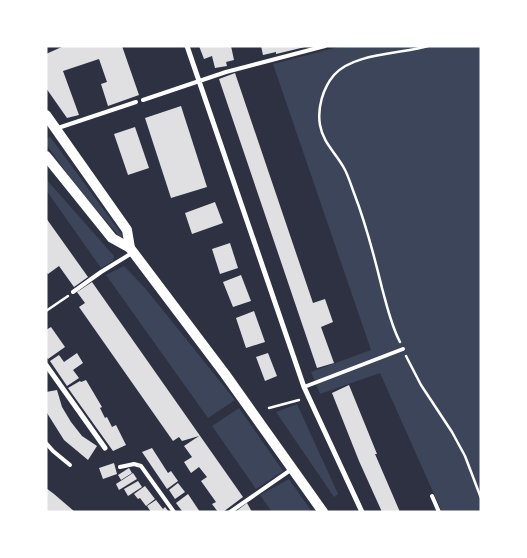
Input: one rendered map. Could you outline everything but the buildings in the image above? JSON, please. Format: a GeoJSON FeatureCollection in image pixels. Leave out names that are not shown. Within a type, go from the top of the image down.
{"type":"FeatureCollection","features":[{"type":"Feature","properties":{"kind":"main road"},"geometry":{"type":"LineString","coordinates":[[46,114],[51,129],[127,230],[132,250]]}},
{"type":"Feature","properties":{"kind":"main road"},"geometry":{"type":"LineString","coordinates":[[46,156],[112,238],[132,250],[225,374],[323,512]]}},
{"type":"Feature","properties":{"kind":"street"},"geometry":{"type":"LineString","coordinates":[[187,46],[304,387],[361,510],[353,512]]}},
{"type":"Feature","properties":{"kind":"street"},"geometry":{"type":"LineString","coordinates":[[46,365],[104,448]]}},
{"type":"Feature","properties":{"kind":"lane"},"geometry":{"type":"LineString","coordinates":[[142,100],[226,72],[326,46]]}},
{"type":"Feature","properties":{"kind":"lane"},"geometry":{"type":"LineString","coordinates":[[51,129],[136,102]]}},
{"type":"Feature","properties":{"kind":"lane"},"geometry":{"type":"LineString","coordinates":[[73,292],[132,250]]}},
{"type":"Feature","properties":{"kind":"lane"},"geometry":{"type":"LineString","coordinates":[[304,387],[403,348]]}},
{"type":"Feature","properties":{"kind":"lane"},"geometry":{"type":"LineString","coordinates":[[46,443],[53,452],[70,465]]}},
{"type":"Feature","properties":{"kind":"lane"},"geometry":{"type":"LineString","coordinates":[[120,467],[134,464],[141,466],[174,512]]}},
{"type":"Feature","properties":{"kind":"lane"},"geometry":{"type":"LineString","coordinates":[[230,512],[293,468]]}},
{"type":"Feature","properties":{"kind":"lane"},"geometry":{"type":"LineString","coordinates":[[432,496],[439,512]]}},
{"type":"Feature","properties":{"kind":"path"},"geometry":{"type":"LineString","coordinates":[[428,46],[411,51],[371,57],[339,70],[324,92],[319,115],[323,136],[331,152],[344,168],[365,220],[388,312],[403,348],[420,385],[452,432],[465,456],[481,498]]}},
{"type":"Feature","properties":{"kind":"path"},"geometry":{"type":"LineString","coordinates":[[46,311],[73,292]]}},
{"type":"Feature","properties":{"kind":"path"},"geometry":{"type":"LineString","coordinates":[[269,408],[308,397]]}},
{"type":"Feature","properties":{"kind":"shaded area"},"geometry":{"type":"Polygon","coordinates":[[[342,46],[481,46],[481,512],[442,512],[380,373],[320,394],[311,372],[371,350],[273,64],[342,46]]]}},
{"type":"Feature","properties":{"kind":"shaded area"},"geometry":{"type":"Polygon","coordinates":[[[49,137],[123,236],[120,237],[78,189],[46,144],[46,139],[49,137]]]}},
{"type":"Feature","properties":{"kind":"shaded area"},"geometry":{"type":"Polygon","coordinates":[[[46,179],[114,256],[113,261],[101,268],[46,190],[46,179]]]}},
{"type":"Feature","properties":{"kind":"shaded area"},"geometry":{"type":"Polygon","coordinates":[[[124,266],[145,288],[235,400],[208,418],[106,275],[124,266]]]}},
{"type":"Feature","properties":{"kind":"shaded area"},"geometry":{"type":"Polygon","coordinates":[[[297,404],[338,494],[334,497],[276,412],[297,404]]]}},
{"type":"Feature","properties":{"kind":"shaded area"},"geometry":{"type":"Polygon","coordinates":[[[239,408],[283,471],[256,489],[212,426],[239,408]]]}},
{"type":"Feature","properties":{"kind":"shaded area"},"geometry":{"type":"Polygon","coordinates":[[[289,479],[312,512],[272,512],[260,495],[289,479]]]}}]}
